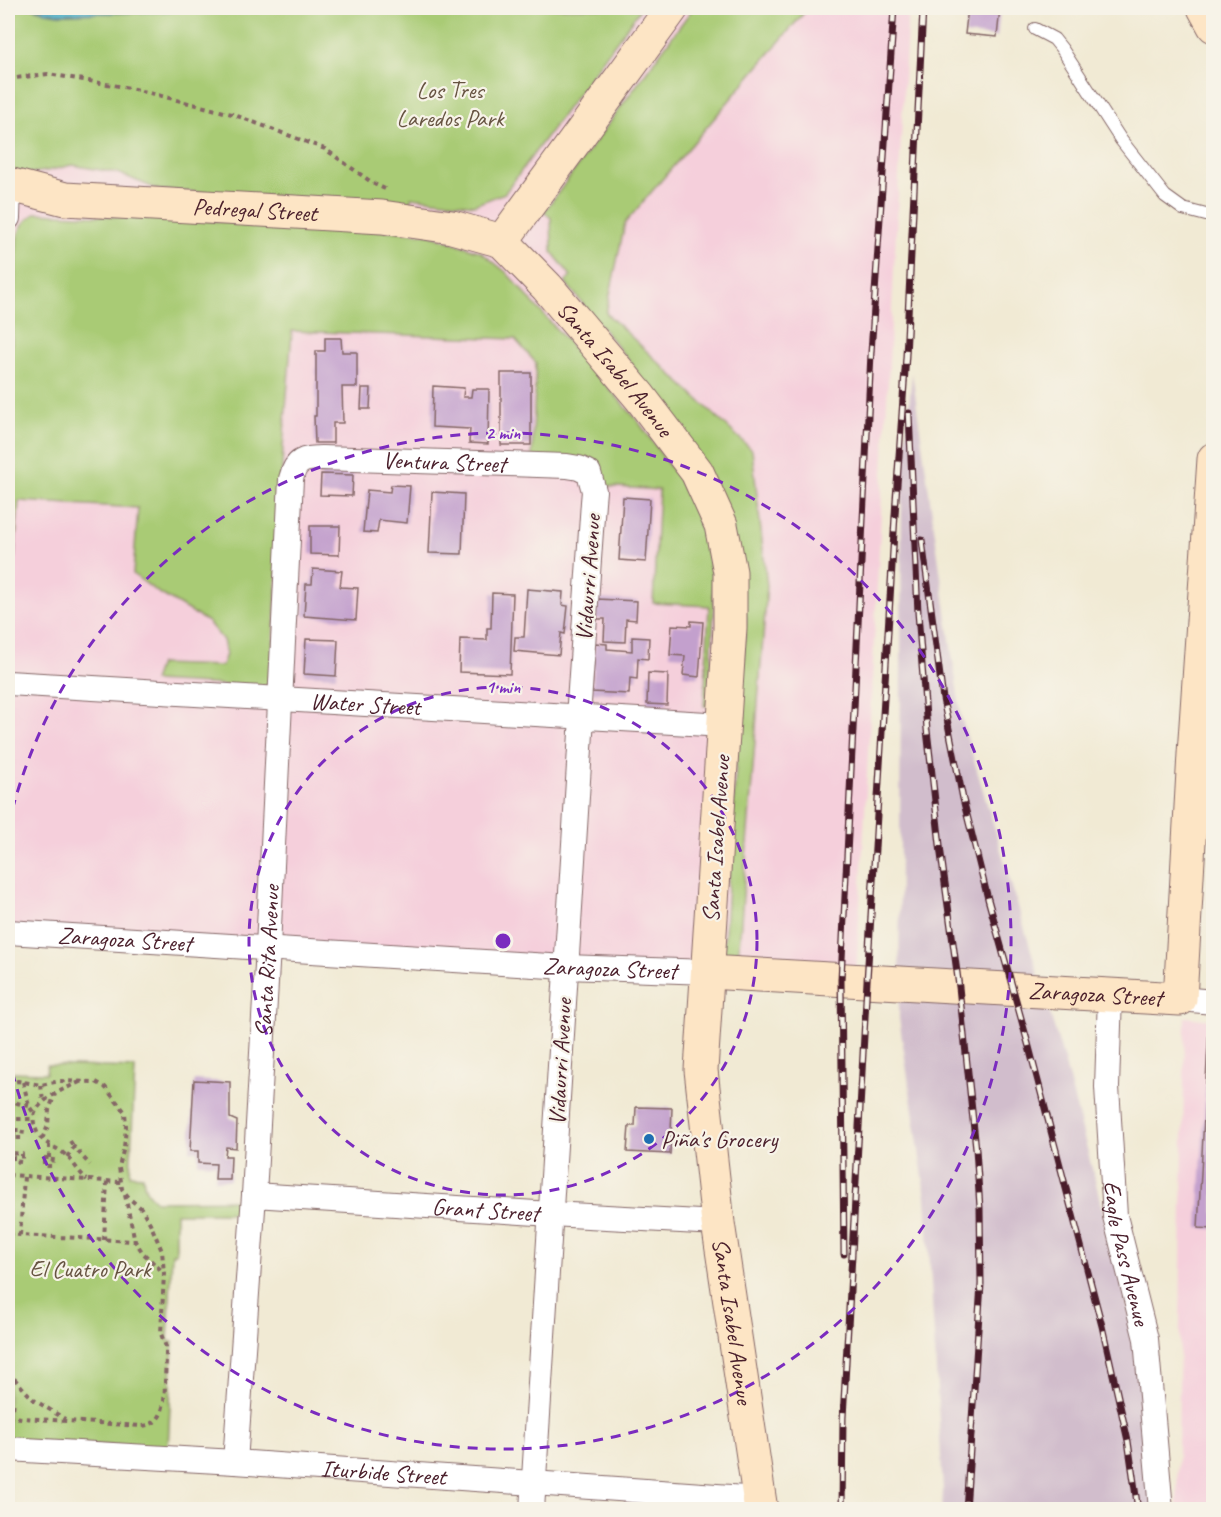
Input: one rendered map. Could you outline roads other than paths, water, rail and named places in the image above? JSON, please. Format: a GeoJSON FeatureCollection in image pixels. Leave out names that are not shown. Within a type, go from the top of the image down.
{"type":"FeatureCollection","features":[{"type":"Feature","properties":{"kind":"main road"},"geometry":{"type":"LineString","coordinates":[[502,241],[672,8]]}},
{"type":"Feature","properties":{"kind":"main road"},"geometry":{"type":"LineString","coordinates":[[1204,8],[1214,27]]}},
{"type":"Feature","properties":{"kind":"main road","name":"Pedregal Street"},"geometry":{"type":"LineString","coordinates":[[8,184],[65,199],[382,218],[452,227],[502,241]]}},
{"type":"Feature","properties":{"kind":"main road","name":"Santa Isabel Avenue"},"geometry":{"type":"LineString","coordinates":[[502,241],[547,287],[640,397],[697,472],[721,525],[730,572],[730,628],[701,1070],[718,1223],[760,1504]]}},
{"type":"Feature","properties":{"kind":"main road"},"geometry":{"type":"LineString","coordinates":[[1180,999],[1204,754],[1213,469]]}},
{"type":"Feature","properties":{"kind":"main road","name":"Zaragoza Street"},"geometry":{"type":"LineString","coordinates":[[708,972],[1180,999]]}},
{"type":"Feature","properties":{"kind":"street"},"geometry":{"type":"LineString","coordinates":[[8,184],[8,219]]}},
{"type":"Feature","properties":{"kind":"street","name":"Ventura Street"},"geometry":{"type":"LineString","coordinates":[[299,462],[322,458],[556,466],[579,468],[589,473]]}},
{"type":"Feature","properties":{"kind":"street","name":"Santa Rita Avenue"},"geometry":{"type":"LineString","coordinates":[[235,1462],[254,1195],[291,479],[299,462]]}},
{"type":"Feature","properties":{"kind":"street","name":"Vidaurri Avenue"},"geometry":{"type":"LineString","coordinates":[[532,1509],[582,717],[579,703],[594,491],[589,473]]}},
{"type":"Feature","properties":{"kind":"street","name":"Water Street"},"geometry":{"type":"LineString","coordinates":[[8,683],[724,725]]}},
{"type":"Feature","properties":{"kind":"street","name":"Zaragoza Street"},"geometry":{"type":"LineString","coordinates":[[8,932],[566,967],[708,972]]}},
{"type":"Feature","properties":{"kind":"street","name":"Eagle Pass Avenue"},"geometry":{"type":"LineString","coordinates":[[1110,995],[1107,1087],[1115,1216],[1146,1339],[1161,1509]]}},
{"type":"Feature","properties":{"kind":"street","name":"Zaragoza Street"},"geometry":{"type":"LineString","coordinates":[[1180,999],[1214,1002]]}},
{"type":"Feature","properties":{"kind":"street","name":"Grant Street"},"geometry":{"type":"LineString","coordinates":[[254,1195],[718,1223]]}},
{"type":"Feature","properties":{"kind":"street","name":"Iturbide Street"},"geometry":{"type":"LineString","coordinates":[[8,1449],[517,1481],[760,1504]]}},
{"type":"Feature","properties":{"kind":"lane"},"geometry":{"type":"LineString","coordinates":[[1035,28],[1054,39],[1062,49],[1120,140],[1165,195],[1183,209],[1214,215]]}},
{"type":"Feature","properties":{"kind":"water"},"geometry":{"type":"Polygon","coordinates":[[[34,8],[213,8],[60,14],[34,8]]]}},
{"type":"Feature","properties":{"kind":"railway"},"geometry":{"type":"LineString","coordinates":[[844,1254],[841,980],[871,353],[894,8]]}},
{"type":"Feature","properties":{"kind":"railway"},"geometry":{"type":"LineString","coordinates":[[842,1510],[843,1418],[867,981],[906,356],[923,8]]}},
{"type":"Feature","properties":{"kind":"railway"},"geometry":{"type":"LineString","coordinates":[[909,413],[918,613],[927,730],[959,987],[980,1208],[981,1284],[966,1510]]}},
{"type":"Feature","properties":{"kind":"railway"},"geometry":{"type":"LineString","coordinates":[[922,540],[943,699],[963,799],[1102,1326],[1128,1441],[1138,1510]]}},
{"type":"Feature","properties":{"kind":"place","name":"Piña's Grocery"},"geometry":{"type":"Point","coordinates":[649,1139]}},
{"type":"Feature","properties":{"kind":"park label","name":"Los Tres Laredos Park"},"geometry":{"type":"Point","coordinates":[450,104]}},
{"type":"Feature","properties":{"kind":"park label","name":"El Cuatro Park"},"geometry":{"type":"Point","coordinates":[90,1269]}}]}
